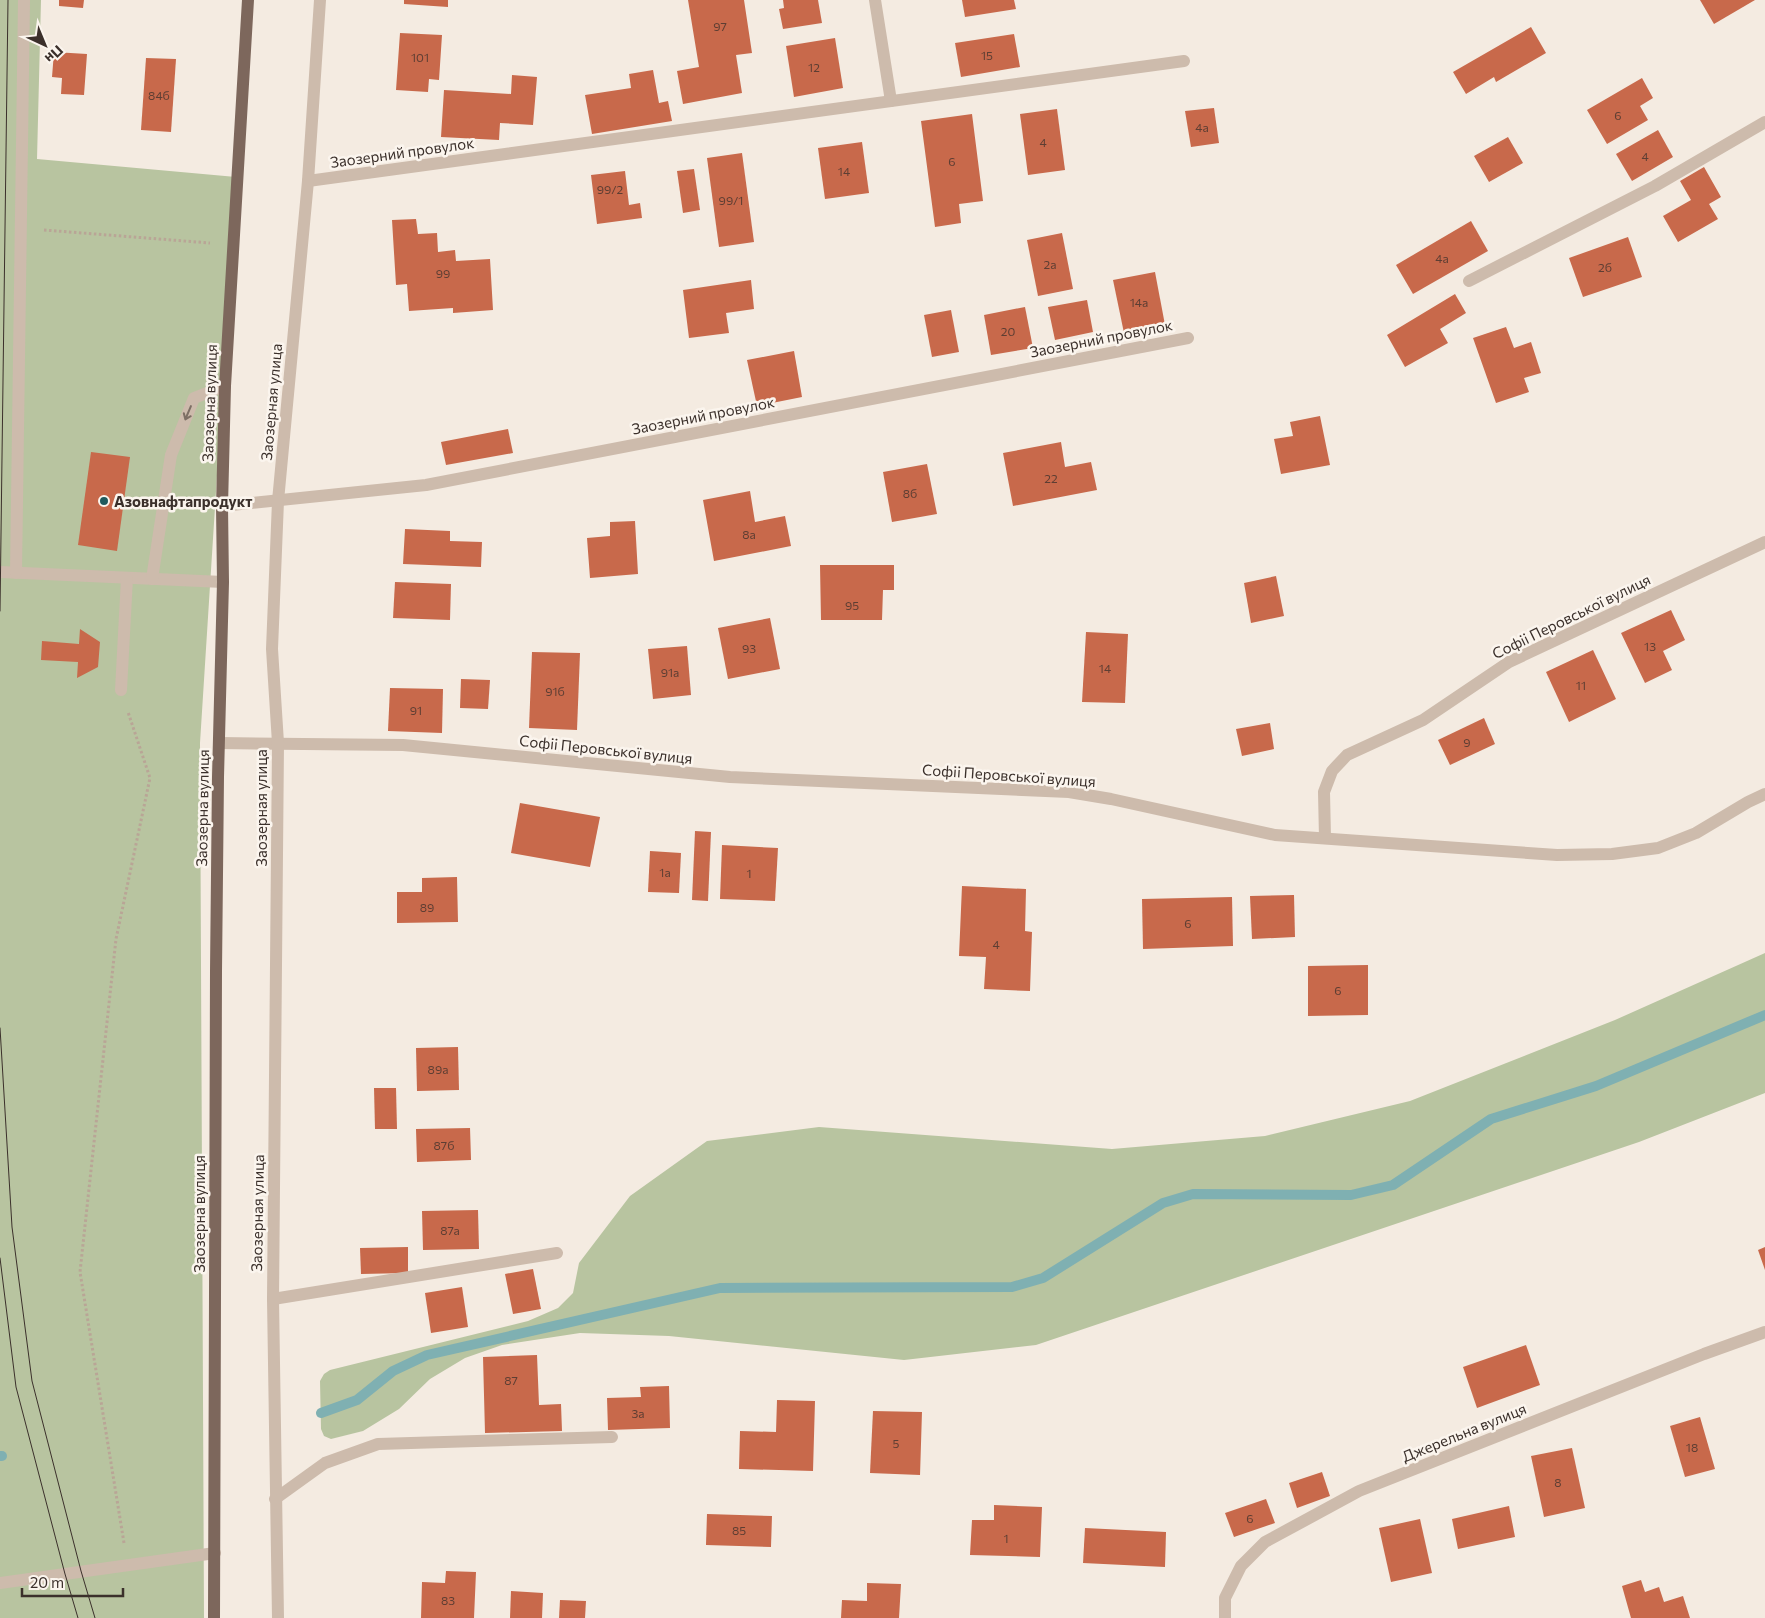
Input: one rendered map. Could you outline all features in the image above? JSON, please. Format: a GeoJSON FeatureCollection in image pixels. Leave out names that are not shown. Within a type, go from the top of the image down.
{"type":"FeatureCollection","features":[{"type":"Feature","properties":{"kind":"main road","name":"Заозерна вулиця"},"geometry":{"type":"LineString","coordinates":[[214,1618],[216,991],[223,582],[222,506],[225,386],[248,0]]}},
{"type":"Feature","properties":{"kind":"street"},"geometry":{"type":"LineString","coordinates":[[16,573],[24,0]]}},
{"type":"Feature","properties":{"kind":"street","name":"Заозерная улица"},"geometry":{"type":"LineString","coordinates":[[278,1618],[273,1299],[278,743],[272,649],[278,501],[308,181],[320,0]]}},
{"type":"Feature","properties":{"kind":"street"},"geometry":{"type":"LineString","coordinates":[[875,0],[891,101]]}},
{"type":"Feature","properties":{"kind":"street","name":"Заозерний провулок"},"geometry":{"type":"LineString","coordinates":[[308,181],[1184,62]]}},
{"type":"Feature","properties":{"kind":"street"},"geometry":{"type":"LineString","coordinates":[[1470,281],[1656,186],[1765,122]]}},
{"type":"Feature","properties":{"kind":"street","name":"Заозерний провулок"},"geometry":{"type":"LineString","coordinates":[[222,506],[426,485],[1188,338]]}},
{"type":"Feature","properties":{"kind":"street"},"geometry":{"type":"LineString","coordinates":[[152,579],[171,455],[194,398],[225,386]]}},
{"type":"Feature","properties":{"kind":"street","name":"Софіі Перовської вулиця"},"geometry":{"type":"LineString","coordinates":[[219,743],[403,745],[730,777],[1069,792],[1111,799],[1275,835],[1325,838],[1324,792],[1332,771],[1347,756],[1424,720],[1509,662],[1765,542]]}},
{"type":"Feature","properties":{"kind":"street"},"geometry":{"type":"LineString","coordinates":[[0,572],[223,582]]}},
{"type":"Feature","properties":{"kind":"street"},"geometry":{"type":"LineString","coordinates":[[121,690],[128,578]]}},
{"type":"Feature","properties":{"kind":"street"},"geometry":{"type":"LineString","coordinates":[[1325,838],[1557,855],[1612,854],[1658,848],[1681,839],[1696,833],[1765,794]]}},
{"type":"Feature","properties":{"kind":"street"},"geometry":{"type":"LineString","coordinates":[[273,1299],[557,1253]]}},
{"type":"Feature","properties":{"kind":"street","name":"Джерельна вулиця"},"geometry":{"type":"LineString","coordinates":[[1225,1618],[1225,1598],[1241,1566],[1265,1542],[1359,1492],[1704,1354],[1765,1332]]}},
{"type":"Feature","properties":{"kind":"street"},"geometry":{"type":"LineString","coordinates":[[275,1499],[325,1463],[378,1444],[612,1437]]}},
{"type":"Feature","properties":{"kind":"street"},"geometry":{"type":"LineString","coordinates":[[0,1583],[215,1553]]}},
{"type":"Feature","properties":{"kind":"path"},"geometry":{"type":"LineString","coordinates":[[21,228],[233,245]]}},
{"type":"Feature","properties":{"kind":"path"},"geometry":{"type":"LineString","coordinates":[[121,690],[150,778],[116,939],[80,1272],[128,1564]]}},
{"type":"Feature","properties":{"kind":"green space"},"geometry":{"type":"Polygon","coordinates":[[[0,0],[41,0],[37,159],[236,177],[200,743],[204,1618],[0,1618],[0,0]]]}},
{"type":"Feature","properties":{"kind":"green space"},"geometry":{"type":"Polygon","coordinates":[[[1765,953],[1765,1093],[1639,1142],[1036,1345],[904,1360],[669,1336],[580,1333],[502,1345],[465,1358],[430,1379],[399,1409],[363,1431],[331,1439],[324,1436],[321,1429],[320,1381],[324,1374],[330,1370],[528,1321],[558,1308],[573,1293],[579,1263],[630,1196],[707,1141],[819,1127],[1112,1149],[1265,1136],[1410,1101],[1615,1020],[1765,953]]]}},
{"type":"Feature","properties":{"kind":"building"},"geometry":{"type":"Polygon","coordinates":[[[59,0],[84,0],[83,8],[59,6],[59,0]]]}},
{"type":"Feature","properties":{"kind":"building"},"geometry":{"type":"Polygon","coordinates":[[[404,0],[448,0],[448,7],[404,4],[404,0]]]}},
{"type":"Feature","properties":{"kind":"building"},"geometry":{"type":"Polygon","coordinates":[[[688,0],[744,0],[752,53],[736,55],[742,93],[683,104],[677,71],[699,67],[688,0]]]}},
{"type":"Feature","properties":{"kind":"building"},"geometry":{"type":"Polygon","coordinates":[[[783,0],[818,0],[822,23],[783,29],[779,9],[784,8],[783,0]]]}},
{"type":"Feature","properties":{"kind":"building"},"geometry":{"type":"Polygon","coordinates":[[[962,0],[1014,0],[1016,9],[965,17],[962,0]]]}},
{"type":"Feature","properties":{"kind":"building"},"geometry":{"type":"Polygon","coordinates":[[[1700,0],[1755,0],[1714,24],[1700,0]]]}},
{"type":"Feature","properties":{"kind":"building"},"geometry":{"type":"Polygon","coordinates":[[[1531,27],[1546,53],[1496,82],[1494,77],[1466,94],[1453,72],[1531,27]]]}},
{"type":"Feature","properties":{"kind":"building"},"geometry":{"type":"Polygon","coordinates":[[[400,33],[442,35],[439,80],[429,79],[428,92],[396,90],[400,33]]]}},
{"type":"Feature","properties":{"kind":"building"},"geometry":{"type":"Polygon","coordinates":[[[1014,34],[1020,67],[961,77],[955,43],[1014,34]]]}},
{"type":"Feature","properties":{"kind":"building"},"geometry":{"type":"Polygon","coordinates":[[[835,38],[843,88],[794,97],[786,46],[835,38]]]}},
{"type":"Feature","properties":{"kind":"building"},"geometry":{"type":"Polygon","coordinates":[[[54,52],[87,54],[84,95],[61,94],[62,78],[52,77],[54,52]]]}},
{"type":"Feature","properties":{"kind":"building"},"geometry":{"type":"Polygon","coordinates":[[[146,58],[176,59],[171,132],[141,130],[146,58]]]}},
{"type":"Feature","properties":{"kind":"building"},"geometry":{"type":"Polygon","coordinates":[[[653,70],[659,103],[668,101],[672,121],[592,134],[585,95],[631,88],[629,74],[653,70]]]}},
{"type":"Feature","properties":{"kind":"building"},"geometry":{"type":"Polygon","coordinates":[[[512,75],[537,77],[533,125],[500,123],[499,140],[441,137],[444,90],[511,94],[512,75]]]}},
{"type":"Feature","properties":{"kind":"building"},"geometry":{"type":"Polygon","coordinates":[[[1642,78],[1653,98],[1640,106],[1648,120],[1607,144],[1587,110],[1642,78]]]}},
{"type":"Feature","properties":{"kind":"building"},"geometry":{"type":"Polygon","coordinates":[[[1214,108],[1219,143],[1191,147],[1185,111],[1214,108]]]}},
{"type":"Feature","properties":{"kind":"building"},"geometry":{"type":"Polygon","coordinates":[[[1057,109],[1065,170],[1028,175],[1020,114],[1057,109]]]}},
{"type":"Feature","properties":{"kind":"building"},"geometry":{"type":"Polygon","coordinates":[[[972,114],[983,201],[959,204],[961,223],[935,227],[921,121],[972,114]]]}},
{"type":"Feature","properties":{"kind":"building"},"geometry":{"type":"Polygon","coordinates":[[[1658,130],[1673,157],[1632,181],[1616,154],[1658,130]]]}},
{"type":"Feature","properties":{"kind":"building"},"geometry":{"type":"Polygon","coordinates":[[[1508,137],[1523,163],[1489,182],[1474,156],[1508,137]]]}},
{"type":"Feature","properties":{"kind":"building"},"geometry":{"type":"Polygon","coordinates":[[[862,142],[869,193],[825,199],[818,148],[862,142]]]}},
{"type":"Feature","properties":{"kind":"building"},"geometry":{"type":"Polygon","coordinates":[[[742,153],[754,242],[719,247],[707,158],[742,153]]]}},
{"type":"Feature","properties":{"kind":"building"},"geometry":{"type":"Polygon","coordinates":[[[1704,167],[1721,197],[1709,204],[1718,219],[1678,242],[1663,216],[1691,200],[1680,181],[1704,167]]]}},
{"type":"Feature","properties":{"kind":"building"},"geometry":{"type":"Polygon","coordinates":[[[694,169],[700,210],[683,213],[677,171],[694,169]]]}},
{"type":"Feature","properties":{"kind":"building"},"geometry":{"type":"Polygon","coordinates":[[[625,171],[629,205],[640,203],[642,218],[597,224],[591,175],[625,171]]]}},
{"type":"Feature","properties":{"kind":"building"},"geometry":{"type":"Polygon","coordinates":[[[416,219],[418,234],[437,233],[438,252],[455,250],[456,261],[490,259],[493,310],[453,313],[453,308],[409,311],[407,284],[396,285],[392,220],[416,219]]]}},
{"type":"Feature","properties":{"kind":"building"},"geometry":{"type":"Polygon","coordinates":[[[1471,221],[1488,251],[1413,294],[1396,265],[1471,221]]]}},
{"type":"Feature","properties":{"kind":"building"},"geometry":{"type":"Polygon","coordinates":[[[1062,233],[1073,289],[1038,296],[1027,240],[1062,233]]]}},
{"type":"Feature","properties":{"kind":"building"},"geometry":{"type":"Polygon","coordinates":[[[1628,237],[1642,277],[1583,297],[1569,258],[1628,237]]]}},
{"type":"Feature","properties":{"kind":"building"},"geometry":{"type":"Polygon","coordinates":[[[1155,272],[1165,325],[1124,333],[1113,280],[1155,272]]]}},
{"type":"Feature","properties":{"kind":"building"},"geometry":{"type":"Polygon","coordinates":[[[751,280],[754,309],[726,313],[729,333],[689,338],[683,290],[751,280]]]}},
{"type":"Feature","properties":{"kind":"building"},"geometry":{"type":"Polygon","coordinates":[[[1455,294],[1466,313],[1440,329],[1448,343],[1405,367],[1387,335],[1455,294]]]}},
{"type":"Feature","properties":{"kind":"building"},"geometry":{"type":"Polygon","coordinates":[[[1087,300],[1093,332],[1055,340],[1048,307],[1087,300]]]}},
{"type":"Feature","properties":{"kind":"building"},"geometry":{"type":"Polygon","coordinates":[[[1025,307],[1033,348],[991,355],[984,315],[1025,307]]]}},
{"type":"Feature","properties":{"kind":"building"},"geometry":{"type":"Polygon","coordinates":[[[951,310],[959,352],[932,357],[924,315],[951,310]]]}},
{"type":"Feature","properties":{"kind":"building"},"geometry":{"type":"Polygon","coordinates":[[[1506,327],[1514,348],[1531,342],[1541,373],[1524,378],[1529,392],[1496,403],[1473,338],[1506,327]]]}},
{"type":"Feature","properties":{"kind":"building"},"geometry":{"type":"Polygon","coordinates":[[[794,351],[802,397],[757,406],[747,360],[794,351]]]}},
{"type":"Feature","properties":{"kind":"building"},"geometry":{"type":"Polygon","coordinates":[[[1320,416],[1330,465],[1281,474],[1274,439],[1293,436],[1290,422],[1320,416]]]}},
{"type":"Feature","properties":{"kind":"building"},"geometry":{"type":"Polygon","coordinates":[[[508,429],[513,453],[446,465],[441,442],[508,429]]]}},
{"type":"Feature","properties":{"kind":"building"},"geometry":{"type":"Polygon","coordinates":[[[1061,442],[1065,467],[1091,462],[1097,490],[1013,506],[1003,453],[1061,442]]]}},
{"type":"Feature","properties":{"kind":"building"},"geometry":{"type":"Polygon","coordinates":[[[91,452],[130,457],[117,551],[78,545],[91,452]]]}},
{"type":"Feature","properties":{"kind":"building"},"geometry":{"type":"Polygon","coordinates":[[[927,464],[937,514],[892,522],[883,472],[927,464]]]}},
{"type":"Feature","properties":{"kind":"building"},"geometry":{"type":"Polygon","coordinates":[[[750,491],[755,522],[785,516],[791,546],[714,561],[703,500],[750,491]]]}},
{"type":"Feature","properties":{"kind":"building"},"geometry":{"type":"Polygon","coordinates":[[[635,521],[638,574],[590,578],[587,538],[610,536],[610,522],[635,521]]]}},
{"type":"Feature","properties":{"kind":"building"},"geometry":{"type":"Polygon","coordinates":[[[405,529],[450,531],[450,541],[482,542],[481,567],[403,564],[405,529]]]}},
{"type":"Feature","properties":{"kind":"building"},"geometry":{"type":"Polygon","coordinates":[[[820,565],[894,565],[894,590],[883,590],[882,620],[821,620],[820,565]]]}},
{"type":"Feature","properties":{"kind":"building"},"geometry":{"type":"Polygon","coordinates":[[[1276,576],[1284,616],[1251,623],[1244,583],[1276,576]]]}},
{"type":"Feature","properties":{"kind":"building"},"geometry":{"type":"Polygon","coordinates":[[[395,582],[451,584],[450,620],[393,618],[395,582]]]}},
{"type":"Feature","properties":{"kind":"building"},"geometry":{"type":"Polygon","coordinates":[[[1671,610],[1685,640],[1663,651],[1672,670],[1645,683],[1621,633],[1671,610]]]}},
{"type":"Feature","properties":{"kind":"building"},"geometry":{"type":"Polygon","coordinates":[[[770,618],[780,669],[728,679],[718,628],[770,618]]]}},
{"type":"Feature","properties":{"kind":"building"},"geometry":{"type":"Polygon","coordinates":[[[80,629],[100,642],[98,667],[77,678],[78,662],[41,660],[42,641],[79,644],[80,629]]]}},
{"type":"Feature","properties":{"kind":"building"},"geometry":{"type":"Polygon","coordinates":[[[1086,632],[1128,634],[1125,703],[1082,702],[1086,632]]]}},
{"type":"Feature","properties":{"kind":"building"},"geometry":{"type":"Polygon","coordinates":[[[687,646],[691,695],[653,699],[648,649],[687,646]]]}},
{"type":"Feature","properties":{"kind":"building"},"geometry":{"type":"Polygon","coordinates":[[[1593,650],[1616,699],[1569,722],[1546,672],[1593,650]]]}},
{"type":"Feature","properties":{"kind":"building"},"geometry":{"type":"Polygon","coordinates":[[[532,652],[580,653],[577,730],[529,728],[532,652]]]}},
{"type":"Feature","properties":{"kind":"building"},"geometry":{"type":"Polygon","coordinates":[[[461,679],[490,680],[488,709],[460,708],[461,679]]]}},
{"type":"Feature","properties":{"kind":"building"},"geometry":{"type":"Polygon","coordinates":[[[390,688],[443,689],[442,733],[388,731],[390,688]]]}},
{"type":"Feature","properties":{"kind":"building"},"geometry":{"type":"Polygon","coordinates":[[[1484,718],[1495,744],[1450,765],[1438,740],[1484,718]]]}},
{"type":"Feature","properties":{"kind":"building"},"geometry":{"type":"Polygon","coordinates":[[[1270,723],[1274,749],[1242,756],[1236,729],[1270,723]]]}},
{"type":"Feature","properties":{"kind":"building"},"geometry":{"type":"Polygon","coordinates":[[[520,803],[600,817],[590,867],[511,853],[520,803]]]}},
{"type":"Feature","properties":{"kind":"building"},"geometry":{"type":"Polygon","coordinates":[[[695,831],[711,832],[708,901],[692,900],[695,831]]]}},
{"type":"Feature","properties":{"kind":"building"},"geometry":{"type":"Polygon","coordinates":[[[722,845],[778,848],[775,901],[720,899],[722,845]]]}},
{"type":"Feature","properties":{"kind":"building"},"geometry":{"type":"Polygon","coordinates":[[[650,851],[681,853],[679,893],[648,892],[650,851]]]}},
{"type":"Feature","properties":{"kind":"building"},"geometry":{"type":"Polygon","coordinates":[[[457,877],[458,922],[397,923],[397,892],[422,892],[422,878],[457,877]]]}},
{"type":"Feature","properties":{"kind":"building"},"geometry":{"type":"Polygon","coordinates":[[[962,886],[1026,889],[1025,931],[1032,932],[1030,991],[984,989],[986,957],[959,956],[962,886]]]}},
{"type":"Feature","properties":{"kind":"building"},"geometry":{"type":"Polygon","coordinates":[[[1294,895],[1295,937],[1252,939],[1250,896],[1294,895]]]}},
{"type":"Feature","properties":{"kind":"building"},"geometry":{"type":"Polygon","coordinates":[[[1232,897],[1233,946],[1143,949],[1142,899],[1232,897]]]}},
{"type":"Feature","properties":{"kind":"building"},"geometry":{"type":"Polygon","coordinates":[[[1368,965],[1368,1015],[1308,1016],[1308,966],[1368,965]]]}},
{"type":"Feature","properties":{"kind":"building"},"geometry":{"type":"Polygon","coordinates":[[[458,1047],[459,1090],[417,1091],[416,1048],[458,1047]]]}},
{"type":"Feature","properties":{"kind":"building"},"geometry":{"type":"Polygon","coordinates":[[[374,1088],[396,1088],[397,1129],[375,1129],[374,1088]]]}},
{"type":"Feature","properties":{"kind":"building"},"geometry":{"type":"Polygon","coordinates":[[[470,1128],[471,1160],[417,1162],[416,1129],[470,1128]]]}},
{"type":"Feature","properties":{"kind":"building"},"geometry":{"type":"Polygon","coordinates":[[[478,1210],[479,1249],[423,1250],[422,1211],[478,1210]]]}},
{"type":"Feature","properties":{"kind":"building"},"geometry":{"type":"Polygon","coordinates":[[[408,1247],[408,1273],[361,1274],[360,1248],[408,1247]]]}},
{"type":"Feature","properties":{"kind":"building"},"geometry":{"type":"Polygon","coordinates":[[[1765,1247],[1765,1270],[1758,1250],[1765,1247]]]}},
{"type":"Feature","properties":{"kind":"building"},"geometry":{"type":"Polygon","coordinates":[[[533,1269],[541,1309],[513,1314],[505,1274],[533,1269]]]}},
{"type":"Feature","properties":{"kind":"building"},"geometry":{"type":"Polygon","coordinates":[[[462,1287],[468,1327],[431,1333],[425,1293],[462,1287]]]}},
{"type":"Feature","properties":{"kind":"building"},"geometry":{"type":"Polygon","coordinates":[[[1526,1345],[1540,1385],[1477,1408],[1463,1367],[1526,1345]]]}},
{"type":"Feature","properties":{"kind":"building"},"geometry":{"type":"Polygon","coordinates":[[[537,1355],[539,1405],[561,1404],[562,1431],[485,1433],[483,1357],[537,1355]]]}},
{"type":"Feature","properties":{"kind":"building"},"geometry":{"type":"Polygon","coordinates":[[[669,1386],[670,1428],[608,1430],[607,1398],[641,1397],[640,1387],[669,1386]]]}},
{"type":"Feature","properties":{"kind":"building"},"geometry":{"type":"Polygon","coordinates":[[[777,1400],[815,1401],[813,1471],[739,1469],[740,1431],[776,1432],[777,1400]]]}},
{"type":"Feature","properties":{"kind":"building"},"geometry":{"type":"Polygon","coordinates":[[[873,1411],[922,1412],[920,1475],[870,1473],[873,1411]]]}},
{"type":"Feature","properties":{"kind":"building"},"geometry":{"type":"Polygon","coordinates":[[[1700,1417],[1715,1469],[1685,1477],[1670,1426],[1700,1417]]]}},
{"type":"Feature","properties":{"kind":"building"},"geometry":{"type":"Polygon","coordinates":[[[1572,1448],[1585,1508],[1544,1517],[1531,1456],[1572,1448]]]}},
{"type":"Feature","properties":{"kind":"building"},"geometry":{"type":"Polygon","coordinates":[[[1322,1472],[1330,1496],[1297,1508],[1289,1483],[1322,1472]]]}},
{"type":"Feature","properties":{"kind":"building"},"geometry":{"type":"Polygon","coordinates":[[[1266,1499],[1275,1523],[1234,1537],[1225,1513],[1266,1499]]]}},
{"type":"Feature","properties":{"kind":"building"},"geometry":{"type":"Polygon","coordinates":[[[994,1505],[1042,1507],[1040,1557],[970,1555],[972,1520],[994,1520],[994,1505]]]}},
{"type":"Feature","properties":{"kind":"building"},"geometry":{"type":"Polygon","coordinates":[[[1509,1506],[1515,1537],[1458,1549],[1452,1519],[1509,1506]]]}},
{"type":"Feature","properties":{"kind":"building"},"geometry":{"type":"Polygon","coordinates":[[[707,1514],[772,1516],[771,1547],[706,1545],[707,1514]]]}},
{"type":"Feature","properties":{"kind":"building"},"geometry":{"type":"Polygon","coordinates":[[[1420,1519],[1432,1573],[1391,1582],[1379,1528],[1420,1519]]]}},
{"type":"Feature","properties":{"kind":"building"},"geometry":{"type":"Polygon","coordinates":[[[1085,1528],[1166,1532],[1165,1567],[1083,1563],[1085,1528]]]}},
{"type":"Feature","properties":{"kind":"building"},"geometry":{"type":"Polygon","coordinates":[[[446,1571],[476,1572],[474,1618],[421,1618],[422,1582],[445,1583],[446,1571]]]}},
{"type":"Feature","properties":{"kind":"building"},"geometry":{"type":"Polygon","coordinates":[[[1641,1580],[1645,1592],[1659,1587],[1664,1602],[1683,1596],[1690,1618],[1631,1618],[1622,1586],[1641,1580]]]}},
{"type":"Feature","properties":{"kind":"building"},"geometry":{"type":"Polygon","coordinates":[[[867,1583],[901,1584],[899,1618],[841,1618],[842,1600],[867,1601],[867,1583]]]}},
{"type":"Feature","properties":{"kind":"building"},"geometry":{"type":"Polygon","coordinates":[[[511,1591],[543,1593],[542,1618],[510,1618],[511,1591]]]}},
{"type":"Feature","properties":{"kind":"building"},"geometry":{"type":"Polygon","coordinates":[[[560,1600],[586,1601],[585,1618],[559,1618],[560,1600]]]}},
{"type":"Feature","properties":{"kind":"waterway"},"geometry":{"type":"LineString","coordinates":[[321,1413],[357,1400],[393,1371],[427,1355],[720,1288],[1012,1287],[1043,1278],[1163,1203],[1193,1194],[1351,1195],[1393,1185],[1491,1119],[1596,1086],[1765,1015]]}},
{"type":"Feature","properties":{"kind":"tram line"},"geometry":{"type":"LineString","coordinates":[[0,611],[8,0]]}},
{"type":"Feature","properties":{"kind":"tram line"},"geometry":{"type":"LineString","coordinates":[[0,1028],[12,1227],[32,1381],[95,1618]]}},
{"type":"Feature","properties":{"kind":"tram line"},"geometry":{"type":"LineString","coordinates":[[0,1258],[16,1387],[78,1618]]}},
{"type":"Feature","properties":{"kind":"place","name":"Азовнафтапродукт"},"geometry":{"type":"Point","coordinates":[104,501]}}]}
